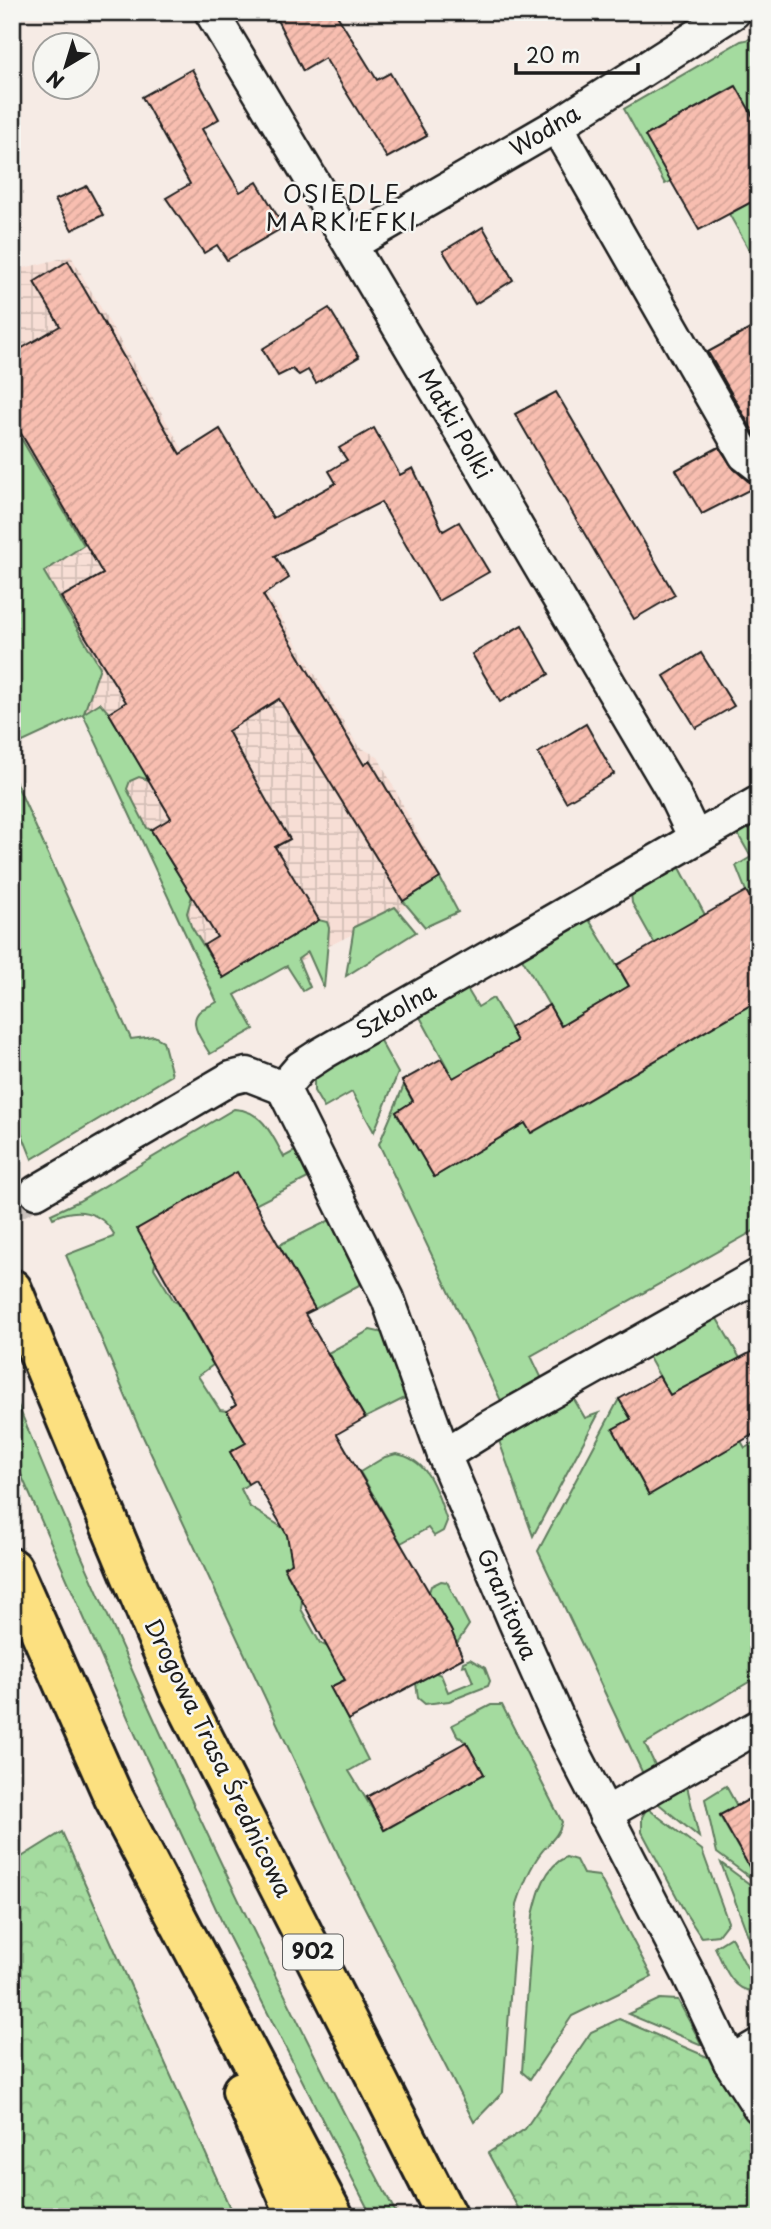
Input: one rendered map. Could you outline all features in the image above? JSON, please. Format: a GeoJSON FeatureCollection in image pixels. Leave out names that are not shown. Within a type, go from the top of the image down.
{"type":"FeatureCollection","features":[{"type":"Feature","properties":{"kind":"main road","name":"Drogowa Trasa Średnicowa"},"geometry":{"type":"LineString","coordinates":[[12,1289],[178,1688],[447,2217]]}},
{"type":"Feature","properties":{"kind":"main road"},"geometry":{"type":"LineString","coordinates":[[12,1568],[297,2217]]}},
{"type":"Feature","properties":{"kind":"main road"},"geometry":{"type":"LineString","coordinates":[[114,1798],[334,2217]]}},
{"type":"Feature","properties":{"kind":"street","name":"Matki Polki"},"geometry":{"type":"LineString","coordinates":[[211,12],[352,244],[426,375],[673,792],[695,838]]}},
{"type":"Feature","properties":{"kind":"street","name":"Wodna"},"geometry":{"type":"LineString","coordinates":[[352,244],[559,124],[734,12]]}},
{"type":"Feature","properties":{"kind":"street"},"geometry":{"type":"LineString","coordinates":[[559,124],[565,141],[745,456],[759,466]]}},
{"type":"Feature","properties":{"kind":"street","name":"Szkolna"},"geometry":{"type":"LineString","coordinates":[[283,1088],[300,1068],[323,1053],[759,802]]}},
{"type":"Feature","properties":{"kind":"street"},"geometry":{"type":"LineString","coordinates":[[36,1192],[231,1078],[247,1074],[283,1088]]}},
{"type":"Feature","properties":{"kind":"street","name":"Granitowa"},"geometry":{"type":"LineString","coordinates":[[283,1088],[388,1299],[444,1455],[538,1675],[605,1814],[690,1975],[730,2062],[759,2107]]}},
{"type":"Feature","properties":{"kind":"street"},"geometry":{"type":"LineString","coordinates":[[444,1455],[759,1275]]}},
{"type":"Feature","properties":{"kind":"street"},"geometry":{"type":"LineString","coordinates":[[605,1814],[759,1726]]}},
{"type":"Feature","properties":{"kind":"street"},"geometry":{"type":"LineString","coordinates":[[730,2062],[759,2045]]}},
{"type":"Feature","properties":{"kind":"shaded area"},"geometry":{"type":"Polygon","coordinates":[[[71,256],[246,559],[358,746],[378,757],[442,880],[403,909],[217,1002],[83,714],[100,667],[44,572],[84,545],[12,423],[12,271],[71,256]]]}},
{"type":"Feature","properties":{"kind":"green space"},"geometry":{"type":"Polygon","coordinates":[[[759,37],[759,127],[735,86],[646,136],[671,181],[665,184],[624,109],[741,41],[759,37]]]}},
{"type":"Feature","properties":{"kind":"green space"},"geometry":{"type":"Polygon","coordinates":[[[759,198],[759,267],[729,214],[759,198]]]}},
{"type":"Feature","properties":{"kind":"green space"},"geometry":{"type":"Polygon","coordinates":[[[12,423],[84,545],[44,572],[100,667],[84,713],[100,703],[109,713],[149,780],[139,777],[130,781],[127,789],[147,828],[151,830],[192,896],[187,913],[191,926],[223,977],[319,920],[327,922],[329,928],[324,988],[308,952],[298,959],[310,987],[303,991],[287,966],[235,995],[254,1029],[210,1054],[197,1032],[195,1020],[201,1010],[217,1002],[83,714],[12,747],[12,423]]]}},
{"type":"Feature","properties":{"kind":"green space"},"geometry":{"type":"Polygon","coordinates":[[[12,774],[131,1039],[154,1036],[163,1041],[172,1075],[32,1159],[16,1119],[12,1121],[12,774]]]}},
{"type":"Feature","properties":{"kind":"green space"},"geometry":{"type":"Polygon","coordinates":[[[759,819],[757,910],[736,866],[751,857],[736,831],[759,819]]]}},
{"type":"Feature","properties":{"kind":"green space"},"geometry":{"type":"Polygon","coordinates":[[[678,864],[705,915],[666,964],[632,903],[631,893],[678,864]]]}},
{"type":"Feature","properties":{"kind":"green space"},"geometry":{"type":"Polygon","coordinates":[[[440,878],[458,912],[425,927],[403,901],[440,878]]]}},
{"type":"Feature","properties":{"kind":"green space"},"geometry":{"type":"Polygon","coordinates":[[[395,907],[416,932],[346,976],[354,927],[395,907]]]}},
{"type":"Feature","properties":{"kind":"green space"},"geometry":{"type":"Polygon","coordinates":[[[588,918],[629,986],[561,1026],[520,955],[588,918]]]}},
{"type":"Feature","properties":{"kind":"green space"},"geometry":{"type":"Polygon","coordinates":[[[466,987],[478,1007],[493,998],[522,1049],[453,1078],[419,1015],[466,987]]]}},
{"type":"Feature","properties":{"kind":"green space"},"geometry":{"type":"Polygon","coordinates":[[[759,1000],[759,1228],[531,1356],[544,1383],[504,1407],[379,1144],[404,1085],[413,1102],[396,1112],[434,1177],[525,1123],[532,1133],[759,1000]]]}},
{"type":"Feature","properties":{"kind":"green space"},"geometry":{"type":"Polygon","coordinates":[[[378,1037],[398,1073],[374,1132],[352,1092],[324,1108],[314,1091],[314,1080],[321,1071],[378,1037]]]}},
{"type":"Feature","properties":{"kind":"green space"},"geometry":{"type":"Polygon","coordinates":[[[234,1109],[244,1110],[259,1119],[284,1157],[295,1151],[308,1178],[255,1205],[237,1173],[138,1229],[156,1261],[154,1268],[174,1301],[178,1303],[213,1365],[198,1376],[220,1410],[227,1411],[246,1443],[230,1452],[248,1484],[241,1489],[250,1507],[283,1528],[300,1558],[284,1568],[302,1600],[301,1609],[320,1643],[328,1647],[345,1680],[331,1687],[368,1760],[349,1771],[385,1830],[484,1774],[466,1742],[457,1735],[452,1725],[491,1705],[502,1705],[562,1822],[556,1835],[533,1865],[517,1904],[503,2092],[474,2122],[347,1873],[139,1428],[66,1255],[113,1237],[114,1234],[95,1215],[70,1212],[53,1218],[51,1214],[79,1201],[234,1109]]]}},
{"type":"Feature","properties":{"kind":"green space"},"geometry":{"type":"Polygon","coordinates":[[[330,1220],[361,1284],[315,1309],[279,1245],[330,1220]]]}},
{"type":"Feature","properties":{"kind":"green space"},"geometry":{"type":"Polygon","coordinates":[[[716,1317],[744,1365],[670,1395],[647,1354],[716,1317]]]}},
{"type":"Feature","properties":{"kind":"green space"},"geometry":{"type":"Polygon","coordinates":[[[370,1330],[384,1333],[407,1397],[365,1418],[328,1353],[370,1330]]]}},
{"type":"Feature","properties":{"kind":"green space"},"geometry":{"type":"Polygon","coordinates":[[[12,1390],[91,1577],[202,1822],[297,2020],[398,2217],[372,2217],[229,1937],[136,1736],[12,1454],[12,1390]]]}},
{"type":"Feature","properties":{"kind":"green space"},"geometry":{"type":"Polygon","coordinates":[[[571,1394],[585,1418],[599,1413],[533,1536],[498,1438],[571,1394]]]}},
{"type":"Feature","properties":{"kind":"green space"},"geometry":{"type":"Polygon","coordinates":[[[619,1399],[631,1419],[613,1429],[741,1441],[745,1448],[759,1440],[759,1676],[645,1744],[657,1769],[644,1776],[538,1551],[619,1399]]]}},
{"type":"Feature","properties":{"kind":"green space"},"geometry":{"type":"Polygon","coordinates":[[[396,1454],[417,1463],[435,1489],[447,1521],[443,1531],[434,1536],[428,1528],[401,1543],[360,1472],[385,1457],[396,1454]]]}},
{"type":"Feature","properties":{"kind":"green space"},"geometry":{"type":"Polygon","coordinates":[[[441,1581],[447,1582],[469,1625],[457,1643],[428,1661],[436,1673],[441,1675],[448,1692],[473,1682],[466,1665],[462,1666],[463,1662],[470,1659],[485,1668],[490,1681],[488,1686],[449,1701],[425,1704],[418,1698],[416,1683],[447,1624],[429,1592],[431,1586],[441,1581]]]}},
{"type":"Feature","properties":{"kind":"green space"},"geometry":{"type":"Polygon","coordinates":[[[684,1783],[687,1786],[699,1837],[654,1800],[684,1783]]]}},
{"type":"Feature","properties":{"kind":"green space"},"geometry":{"type":"Polygon","coordinates":[[[726,1786],[737,1806],[720,1816],[759,1884],[717,1853],[705,1799],[726,1786]]]}},
{"type":"Feature","properties":{"kind":"green space"},"geometry":{"type":"Polygon","coordinates":[[[647,1808],[702,1850],[728,1922],[718,1935],[701,1937],[686,1914],[642,1832],[642,1817],[647,1808]]]}},
{"type":"Feature","properties":{"kind":"green space"},"geometry":{"type":"Polygon","coordinates":[[[62,1832],[234,2217],[12,2217],[12,1863],[62,1832]]]}},
{"type":"Feature","properties":{"kind":"green space"},"geometry":{"type":"Polygon","coordinates":[[[566,1857],[576,1860],[583,1874],[599,1876],[652,1977],[572,2016],[530,2079],[522,2072],[533,1915],[547,1874],[566,1857]]]}},
{"type":"Feature","properties":{"kind":"green space"},"geometry":{"type":"Polygon","coordinates":[[[721,1863],[759,1891],[759,1965],[721,1863]]]}},
{"type":"Feature","properties":{"kind":"green space"},"geometry":{"type":"Polygon","coordinates":[[[731,1937],[756,1985],[754,1991],[746,1990],[734,1982],[715,1947],[731,1937]]]}},
{"type":"Feature","properties":{"kind":"green space"},"geometry":{"type":"Polygon","coordinates":[[[660,1999],[678,2000],[702,2045],[628,2014],[660,1999]]]}},
{"type":"Feature","properties":{"kind":"green space"},"geometry":{"type":"Polygon","coordinates":[[[619,2019],[710,2058],[754,2119],[759,2127],[759,2217],[523,2217],[488,2153],[525,2129],[591,2032],[619,2019]]]}},
{"type":"Feature","properties":{"kind":"building"},"geometry":{"type":"Polygon","coordinates":[[[273,12],[335,12],[377,80],[390,73],[427,136],[387,158],[325,58],[303,71],[273,12]]]}},
{"type":"Feature","properties":{"kind":"building"},"geometry":{"type":"Polygon","coordinates":[[[192,69],[219,119],[202,129],[240,192],[257,182],[284,227],[227,260],[217,245],[204,253],[166,198],[190,184],[142,97],[192,69]]]}},
{"type":"Feature","properties":{"kind":"building"},"geometry":{"type":"Polygon","coordinates":[[[736,86],[759,127],[759,198],[699,230],[645,136],[736,86]]]}},
{"type":"Feature","properties":{"kind":"building"},"geometry":{"type":"Polygon","coordinates":[[[87,186],[103,215],[72,230],[55,200],[87,186]]]}},
{"type":"Feature","properties":{"kind":"building"},"geometry":{"type":"Polygon","coordinates":[[[483,227],[513,280],[475,304],[443,251],[483,227]]]}},
{"type":"Feature","properties":{"kind":"building"},"geometry":{"type":"Polygon","coordinates":[[[68,261],[180,454],[220,429],[273,518],[336,483],[329,471],[347,460],[339,448],[374,428],[400,475],[413,468],[443,531],[459,522],[489,572],[438,601],[381,502],[275,556],[289,578],[263,595],[364,765],[370,761],[440,878],[403,901],[279,699],[228,731],[290,839],[275,847],[319,920],[223,978],[204,945],[217,937],[151,830],[171,818],[109,713],[126,702],[61,597],[103,574],[12,418],[12,354],[60,326],[34,282],[68,261]]]}},
{"type":"Feature","properties":{"kind":"building"},"geometry":{"type":"Polygon","coordinates":[[[329,308],[359,357],[316,383],[308,370],[299,375],[292,369],[278,376],[262,349],[329,308]]]}},
{"type":"Feature","properties":{"kind":"building"},"geometry":{"type":"Polygon","coordinates":[[[759,324],[759,442],[708,352],[759,324]]]}},
{"type":"Feature","properties":{"kind":"building"},"geometry":{"type":"Polygon","coordinates":[[[556,392],[675,595],[634,619],[515,414],[556,392]]]}},
{"type":"Feature","properties":{"kind":"building"},"geometry":{"type":"Polygon","coordinates":[[[719,447],[734,469],[748,481],[759,485],[702,514],[676,470],[719,447]]]}},
{"type":"Feature","properties":{"kind":"building"},"geometry":{"type":"Polygon","coordinates":[[[522,625],[549,674],[500,702],[472,654],[522,625]]]}},
{"type":"Feature","properties":{"kind":"building"},"geometry":{"type":"Polygon","coordinates":[[[701,653],[734,706],[696,728],[664,676],[701,653]]]}},
{"type":"Feature","properties":{"kind":"building"},"geometry":{"type":"Polygon","coordinates":[[[586,724],[614,774],[566,802],[538,753],[586,724]]]}},
{"type":"Feature","properties":{"kind":"building"},"geometry":{"type":"Polygon","coordinates":[[[746,891],[759,913],[759,1000],[531,1133],[525,1123],[434,1177],[396,1112],[413,1101],[402,1081],[441,1059],[453,1078],[517,1041],[510,1028],[549,1005],[561,1026],[629,986],[617,965],[746,891]]]}},
{"type":"Feature","properties":{"kind":"building"},"geometry":{"type":"Polygon","coordinates":[[[237,1172],[315,1309],[305,1314],[365,1418],[337,1434],[451,1630],[463,1658],[348,1720],[330,1687],[345,1680],[284,1567],[292,1563],[287,1535],[255,1480],[248,1484],[230,1452],[246,1443],[227,1411],[236,1405],[137,1229],[237,1172]]]}},
{"type":"Feature","properties":{"kind":"building"},"geometry":{"type":"Polygon","coordinates":[[[759,1348],[759,1431],[649,1495],[613,1429],[631,1419],[619,1399],[659,1376],[670,1395],[759,1348]]]}},
{"type":"Feature","properties":{"kind":"building"},"geometry":{"type":"Polygon","coordinates":[[[466,1742],[484,1774],[384,1830],[367,1797],[466,1742]]]}},
{"type":"Feature","properties":{"kind":"building"},"geometry":{"type":"Polygon","coordinates":[[[759,1794],[759,1884],[720,1815],[759,1794]]]}},
{"type":"Feature","properties":{"kind":"tunnel"},"geometry":{"type":"LineString","coordinates":[[12,1205],[36,1192]]}},
{"type":"Feature","properties":{"kind":"district","name":"OSIEDLE MARKIEFKI"},"geometry":{"type":"Point","coordinates":[342,209]}}]}
